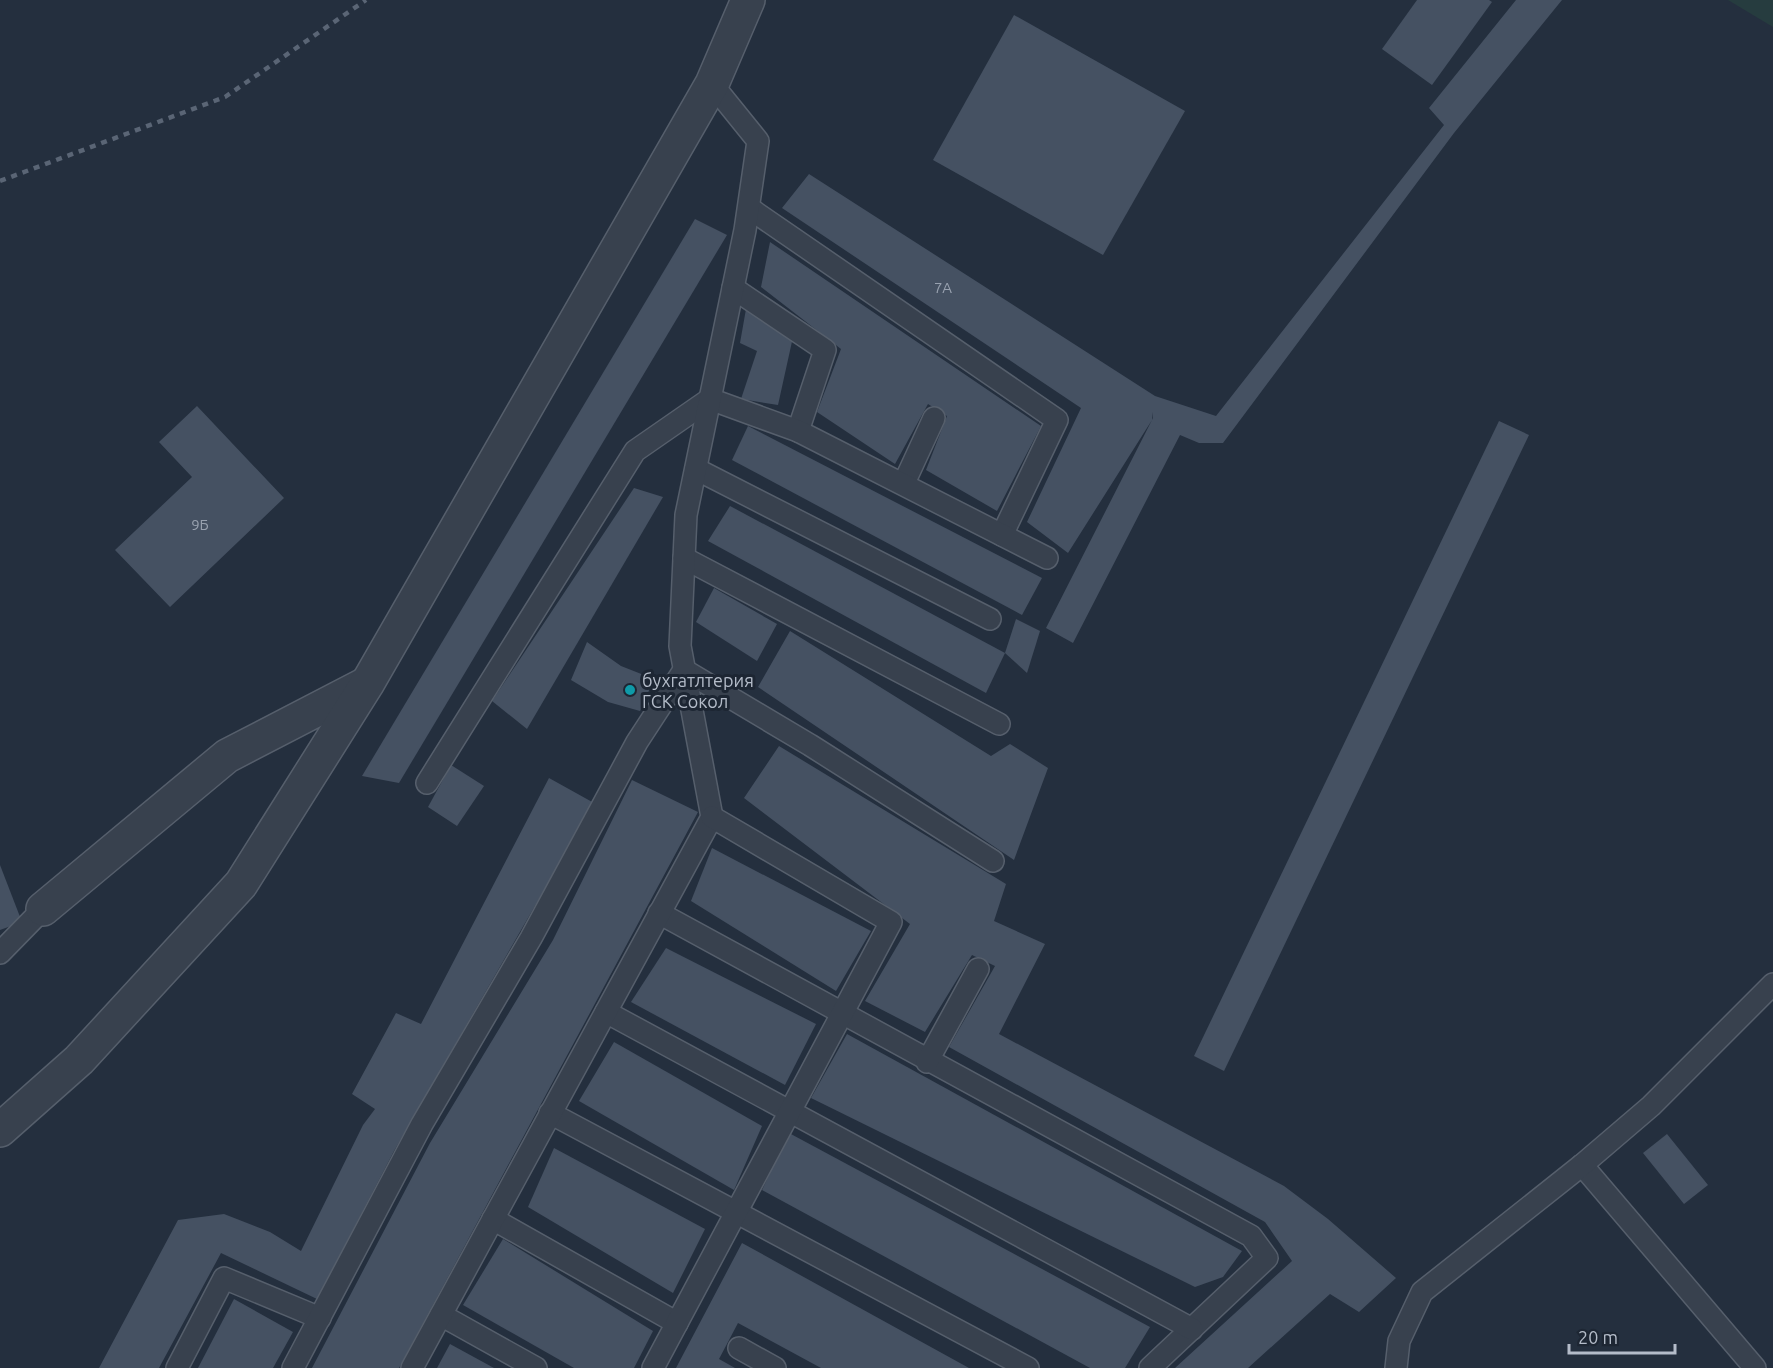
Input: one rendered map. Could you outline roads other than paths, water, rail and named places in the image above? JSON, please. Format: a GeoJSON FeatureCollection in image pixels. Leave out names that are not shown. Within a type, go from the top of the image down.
{"type":"FeatureCollection","features":[{"type":"Feature","properties":{"kind":"street"},"geometry":{"type":"LineString","coordinates":[[0,1130],[79,1060],[241,884],[367,684],[712,84],[748,0]]}},
{"type":"Feature","properties":{"kind":"street"},"geometry":{"type":"LineString","coordinates":[[44,909],[227,756],[367,684]]}},
{"type":"Feature","properties":{"kind":"lane"},"geometry":{"type":"LineString","coordinates":[[412,1368],[712,817],[680,646],[684,558],[687,515],[733,288],[758,141],[712,84]]}},
{"type":"Feature","properties":{"kind":"lane"},"geometry":{"type":"LineString","coordinates":[[748,208],[1057,420],[1002,535]]}},
{"type":"Feature","properties":{"kind":"lane"},"geometry":{"type":"LineString","coordinates":[[733,288],[825,350],[798,431]]}},
{"type":"Feature","properties":{"kind":"lane"},"geometry":{"type":"LineString","coordinates":[[710,399],[798,431],[904,483],[1047,558]]}},
{"type":"Feature","properties":{"kind":"lane"},"geometry":{"type":"LineString","coordinates":[[427,783],[635,451],[710,399]]}},
{"type":"Feature","properties":{"kind":"lane"},"geometry":{"type":"LineString","coordinates":[[904,483],[934,418]]}},
{"type":"Feature","properties":{"kind":"lane"},"geometry":{"type":"LineString","coordinates":[[696,469],[990,619]]}},
{"type":"Feature","properties":{"kind":"lane"},"geometry":{"type":"LineString","coordinates":[[684,558],[999,724]]}},
{"type":"Feature","properties":{"kind":"lane"},"geometry":{"type":"LineString","coordinates":[[684,670],[810,745],[993,861]]}},
{"type":"Feature","properties":{"kind":"lane"},"geometry":{"type":"LineString","coordinates":[[293,1368],[422,1124],[531,939],[637,742],[684,670]]}},
{"type":"Feature","properties":{"kind":"lane"},"geometry":{"type":"LineString","coordinates":[[653,1368],[891,922],[712,817]]}},
{"type":"Feature","properties":{"kind":"lane"},"geometry":{"type":"LineString","coordinates":[[0,953],[44,909]]}},
{"type":"Feature","properties":{"kind":"lane"},"geometry":{"type":"LineString","coordinates":[[659,913],[927,1062],[1251,1236],[1268,1258],[1150,1368]]}},
{"type":"Feature","properties":{"kind":"lane"},"geometry":{"type":"LineString","coordinates":[[927,1062],[978,969]]}},
{"type":"Feature","properties":{"kind":"lane"},"geometry":{"type":"LineString","coordinates":[[1396,1368],[1399,1341],[1422,1292],[1582,1166],[1651,1106],[1773,984]]}},
{"type":"Feature","properties":{"kind":"lane"},"geometry":{"type":"LineString","coordinates":[[606,1012],[1192,1329]]}},
{"type":"Feature","properties":{"kind":"lane"},"geometry":{"type":"LineString","coordinates":[[550,1113],[1028,1368]]}},
{"type":"Feature","properties":{"kind":"lane"},"geometry":{"type":"LineString","coordinates":[[1582,1166],[1755,1368]]}},
{"type":"Feature","properties":{"kind":"lane"},"geometry":{"type":"LineString","coordinates":[[493,1219],[677,1323]]}},
{"type":"Feature","properties":{"kind":"lane"},"geometry":{"type":"LineString","coordinates":[[177,1368],[224,1278],[320,1318]]}},
{"type":"Feature","properties":{"kind":"lane"},"geometry":{"type":"LineString","coordinates":[[441,1315],[536,1368]]}},
{"type":"Feature","properties":{"kind":"lane"},"geometry":{"type":"LineString","coordinates":[[739,1348],[775,1368]]}},
{"type":"Feature","properties":{"kind":"railway"},"geometry":{"type":"LineString","coordinates":[[0,181],[225,97],[366,0]]}},
{"type":"Feature","properties":{"kind":"place","name":"бухгатлтерия ГСК Сокол"},"geometry":{"type":"Point","coordinates":[630,690]}}]}
